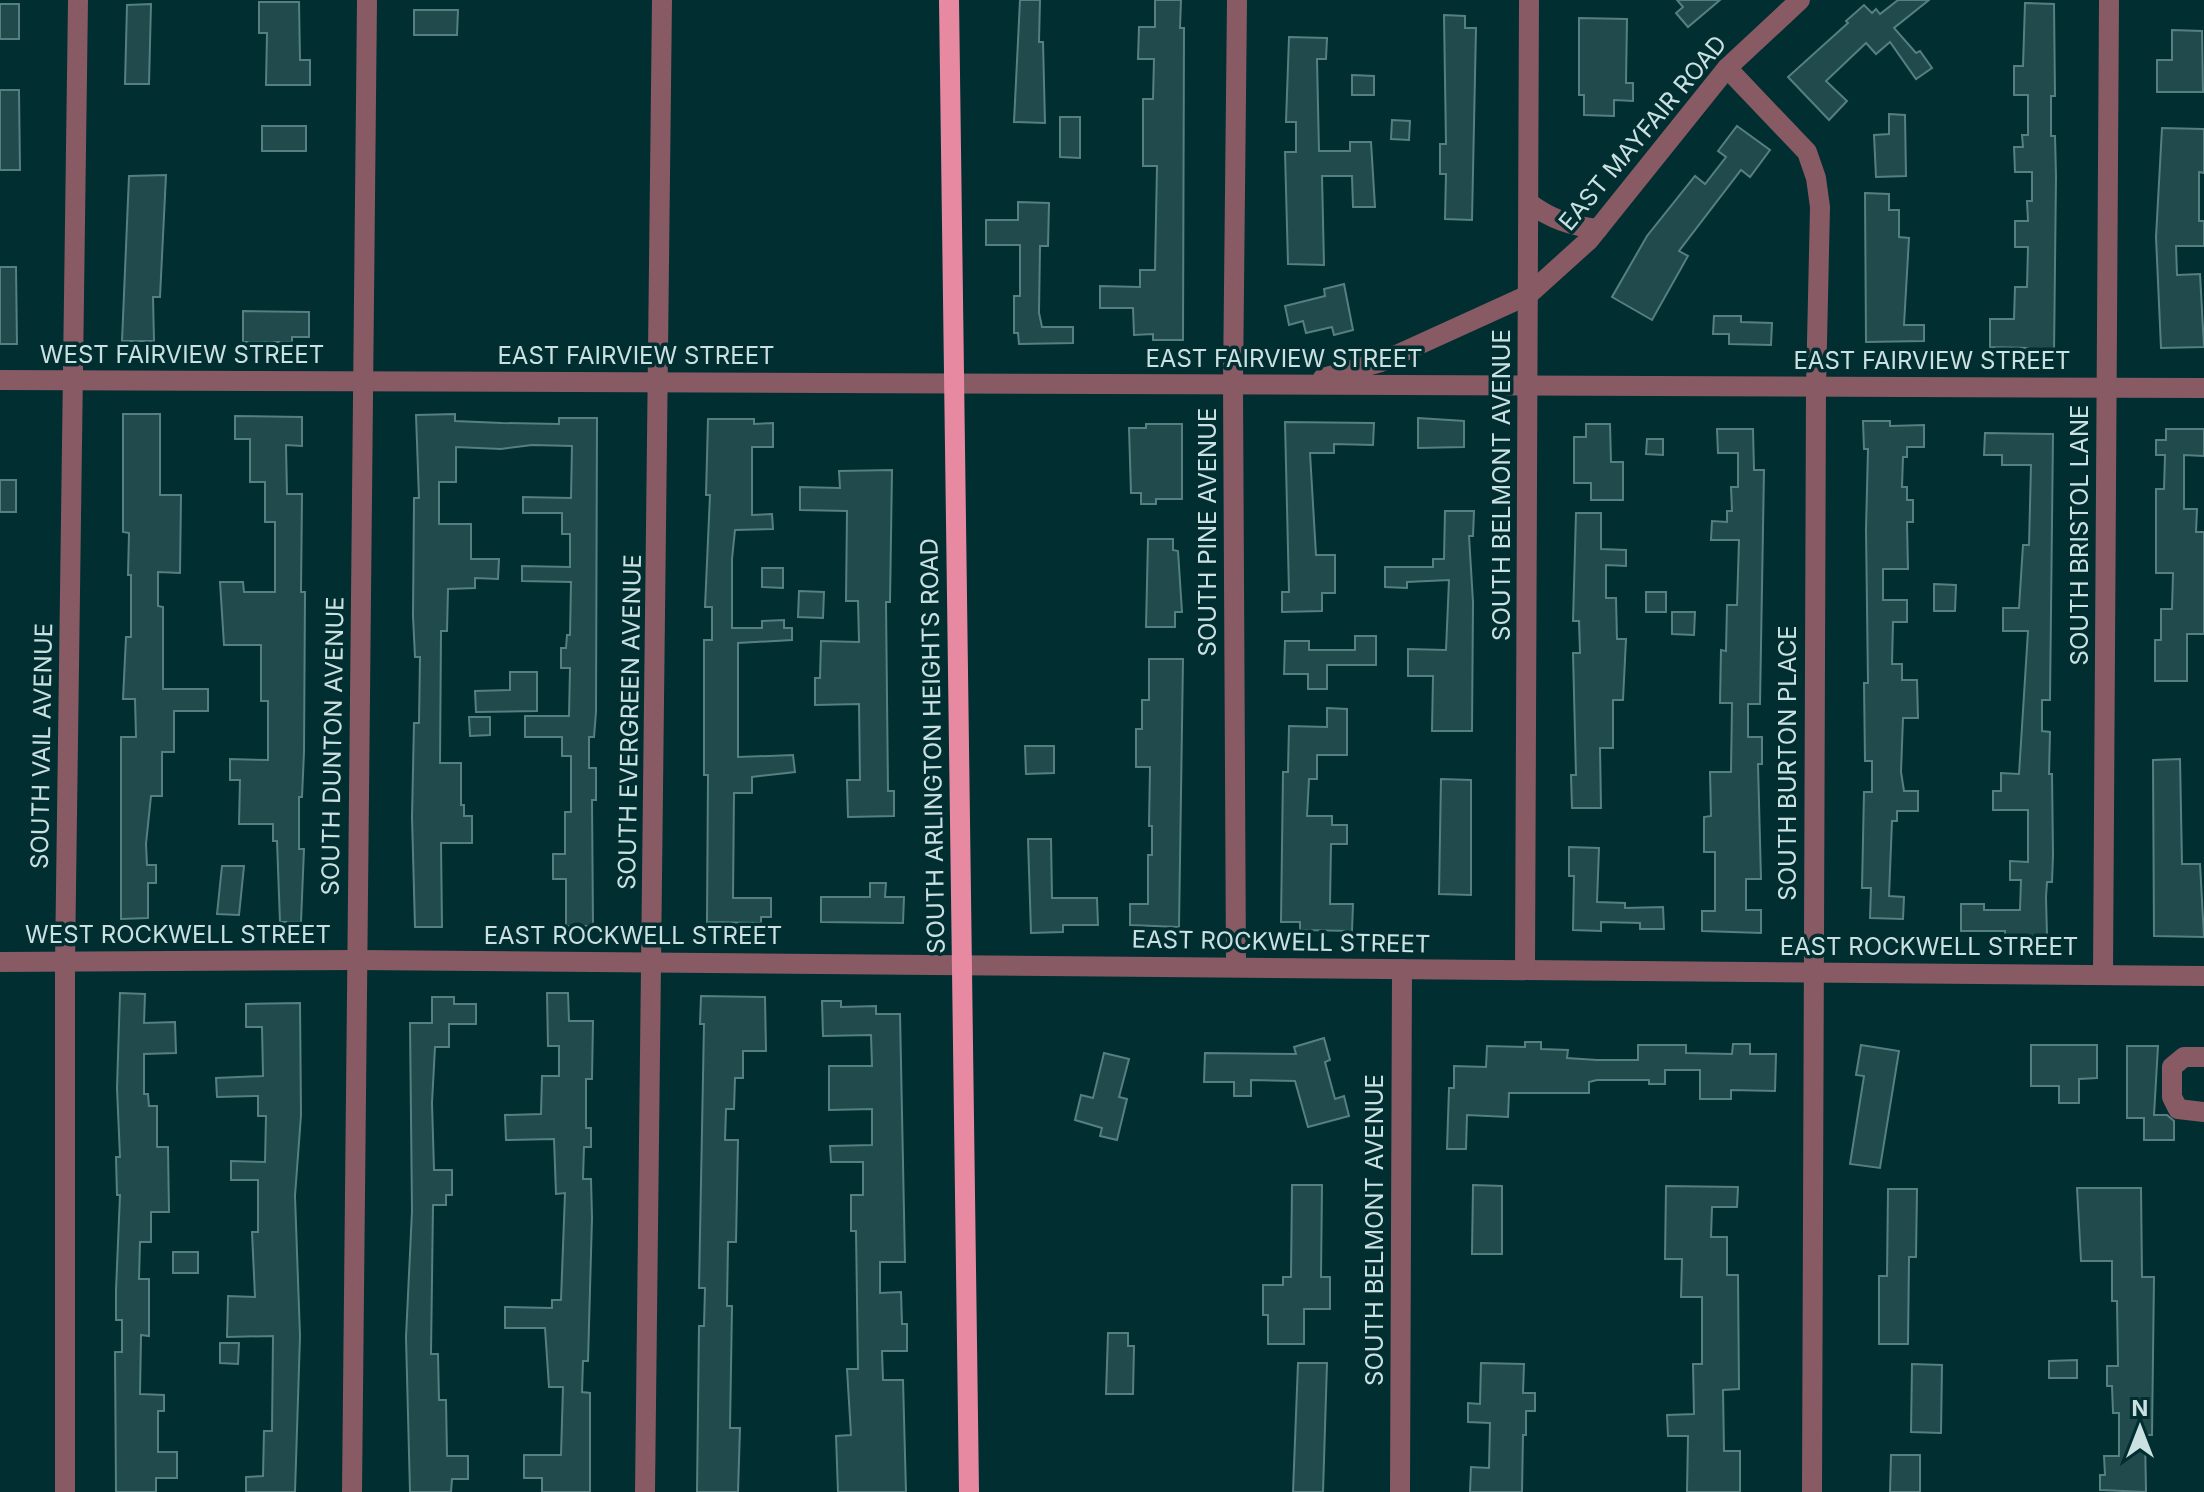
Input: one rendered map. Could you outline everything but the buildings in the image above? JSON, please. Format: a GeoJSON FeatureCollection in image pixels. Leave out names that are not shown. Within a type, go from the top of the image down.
{"type":"FeatureCollection","features":[{"type":"Feature","properties":{"kind":"main road","name":"SOUTH ARLINGTON HEIGHTS ROAD"},"geometry":{"type":"LineString","coordinates":[[949,0],[969,1492]]}},
{"type":"Feature","properties":{"kind":"street","name":"SOUTH VAIL AVENUE"},"geometry":{"type":"LineString","coordinates":[[65,1492],[65,963],[78,0]]}},
{"type":"Feature","properties":{"kind":"street","name":"SOUTH DUNTON AVENUE"},"geometry":{"type":"LineString","coordinates":[[352,1492],[367,0]]}},
{"type":"Feature","properties":{"kind":"street","name":"SOUTH EVERGREEN AVENUE"},"geometry":{"type":"LineString","coordinates":[[645,1492],[662,0]]}},
{"type":"Feature","properties":{"kind":"street","name":"SOUTH PINE AVENUE"},"geometry":{"type":"LineString","coordinates":[[1236,967],[1233,384],[1237,0]]}},
{"type":"Feature","properties":{"kind":"street","name":"SOUTH BELMONT AVENUE"},"geometry":{"type":"LineString","coordinates":[[1525,970],[1529,0]]}},
{"type":"Feature","properties":{"kind":"street","name":"EAST MAYFAIR ROAD"},"geometry":{"type":"LineString","coordinates":[[1301,385],[1381,362],[1528,295],[1598,229],[1727,68],[1800,0]]}},
{"type":"Feature","properties":{"kind":"street","name":"SOUTH BRISTOL LANE"},"geometry":{"type":"LineString","coordinates":[[2103,975],[2109,0]]}},
{"type":"Feature","properties":{"kind":"street","name":"SOUTH BURTON PLACE"},"geometry":{"type":"LineString","coordinates":[[1727,68],[1807,152],[1816,178],[1820,207],[1812,972],[1812,1492]]}},
{"type":"Feature","properties":{"kind":"street"},"geometry":{"type":"LineString","coordinates":[[1529,203],[1547,217],[1598,229]]}},
{"type":"Feature","properties":{"kind":"street","name":"WEST FAIRVIEW STREET"},"geometry":{"type":"LineString","coordinates":[[0,380],[363,381]]}},
{"type":"Feature","properties":{"kind":"street","name":"EAST FAIRVIEW STREET"},"geometry":{"type":"LineString","coordinates":[[363,381],[2204,388]]}},
{"type":"Feature","properties":{"kind":"street","name":"WEST ROCKWELL STREET"},"geometry":{"type":"LineString","coordinates":[[0,962],[357,960]]}},
{"type":"Feature","properties":{"kind":"street","name":"EAST ROCKWELL STREET"},"geometry":{"type":"LineString","coordinates":[[357,960],[2204,976]]}},
{"type":"Feature","properties":{"kind":"street","name":"SOUTH BELMONT AVENUE"},"geometry":{"type":"LineString","coordinates":[[1400,1492],[1402,969]]}},
{"type":"Feature","properties":{"kind":"street"},"geometry":{"type":"LineString","coordinates":[[2204,1057],[2184,1057],[2172,1067],[2172,1097],[2178,1109],[2204,1112]]}}]}
